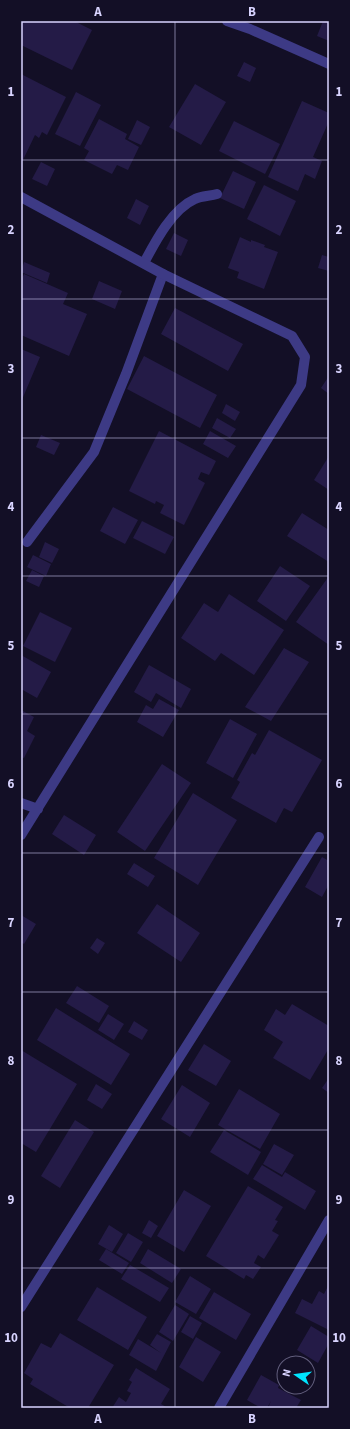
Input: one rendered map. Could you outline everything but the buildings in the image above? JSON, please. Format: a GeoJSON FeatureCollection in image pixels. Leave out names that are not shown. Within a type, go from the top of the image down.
{"type":"FeatureCollection","features":[{"type":"Feature","properties":{"kind":"street"},"geometry":{"type":"LineString","coordinates":[[227,21],[251,25],[329,64]]}},
{"type":"Feature","properties":{"kind":"street"},"geometry":{"type":"LineString","coordinates":[[144,263],[161,233],[184,206],[195,199],[217,194]]}},
{"type":"Feature","properties":{"kind":"street"},"geometry":{"type":"LineString","coordinates":[[21,197],[163,274],[292,336],[305,357],[301,385],[21,835]]}},
{"type":"Feature","properties":{"kind":"street"},"geometry":{"type":"LineString","coordinates":[[27,542],[94,452],[126,374],[163,274]]}},
{"type":"Feature","properties":{"kind":"street"},"geometry":{"type":"LineString","coordinates":[[21,803],[38,809]]}},
{"type":"Feature","properties":{"kind":"street"},"geometry":{"type":"LineString","coordinates":[[21,1307],[319,837]]}},
{"type":"Feature","properties":{"kind":"street"},"geometry":{"type":"LineString","coordinates":[[219,1408],[329,1220]]}}]}
